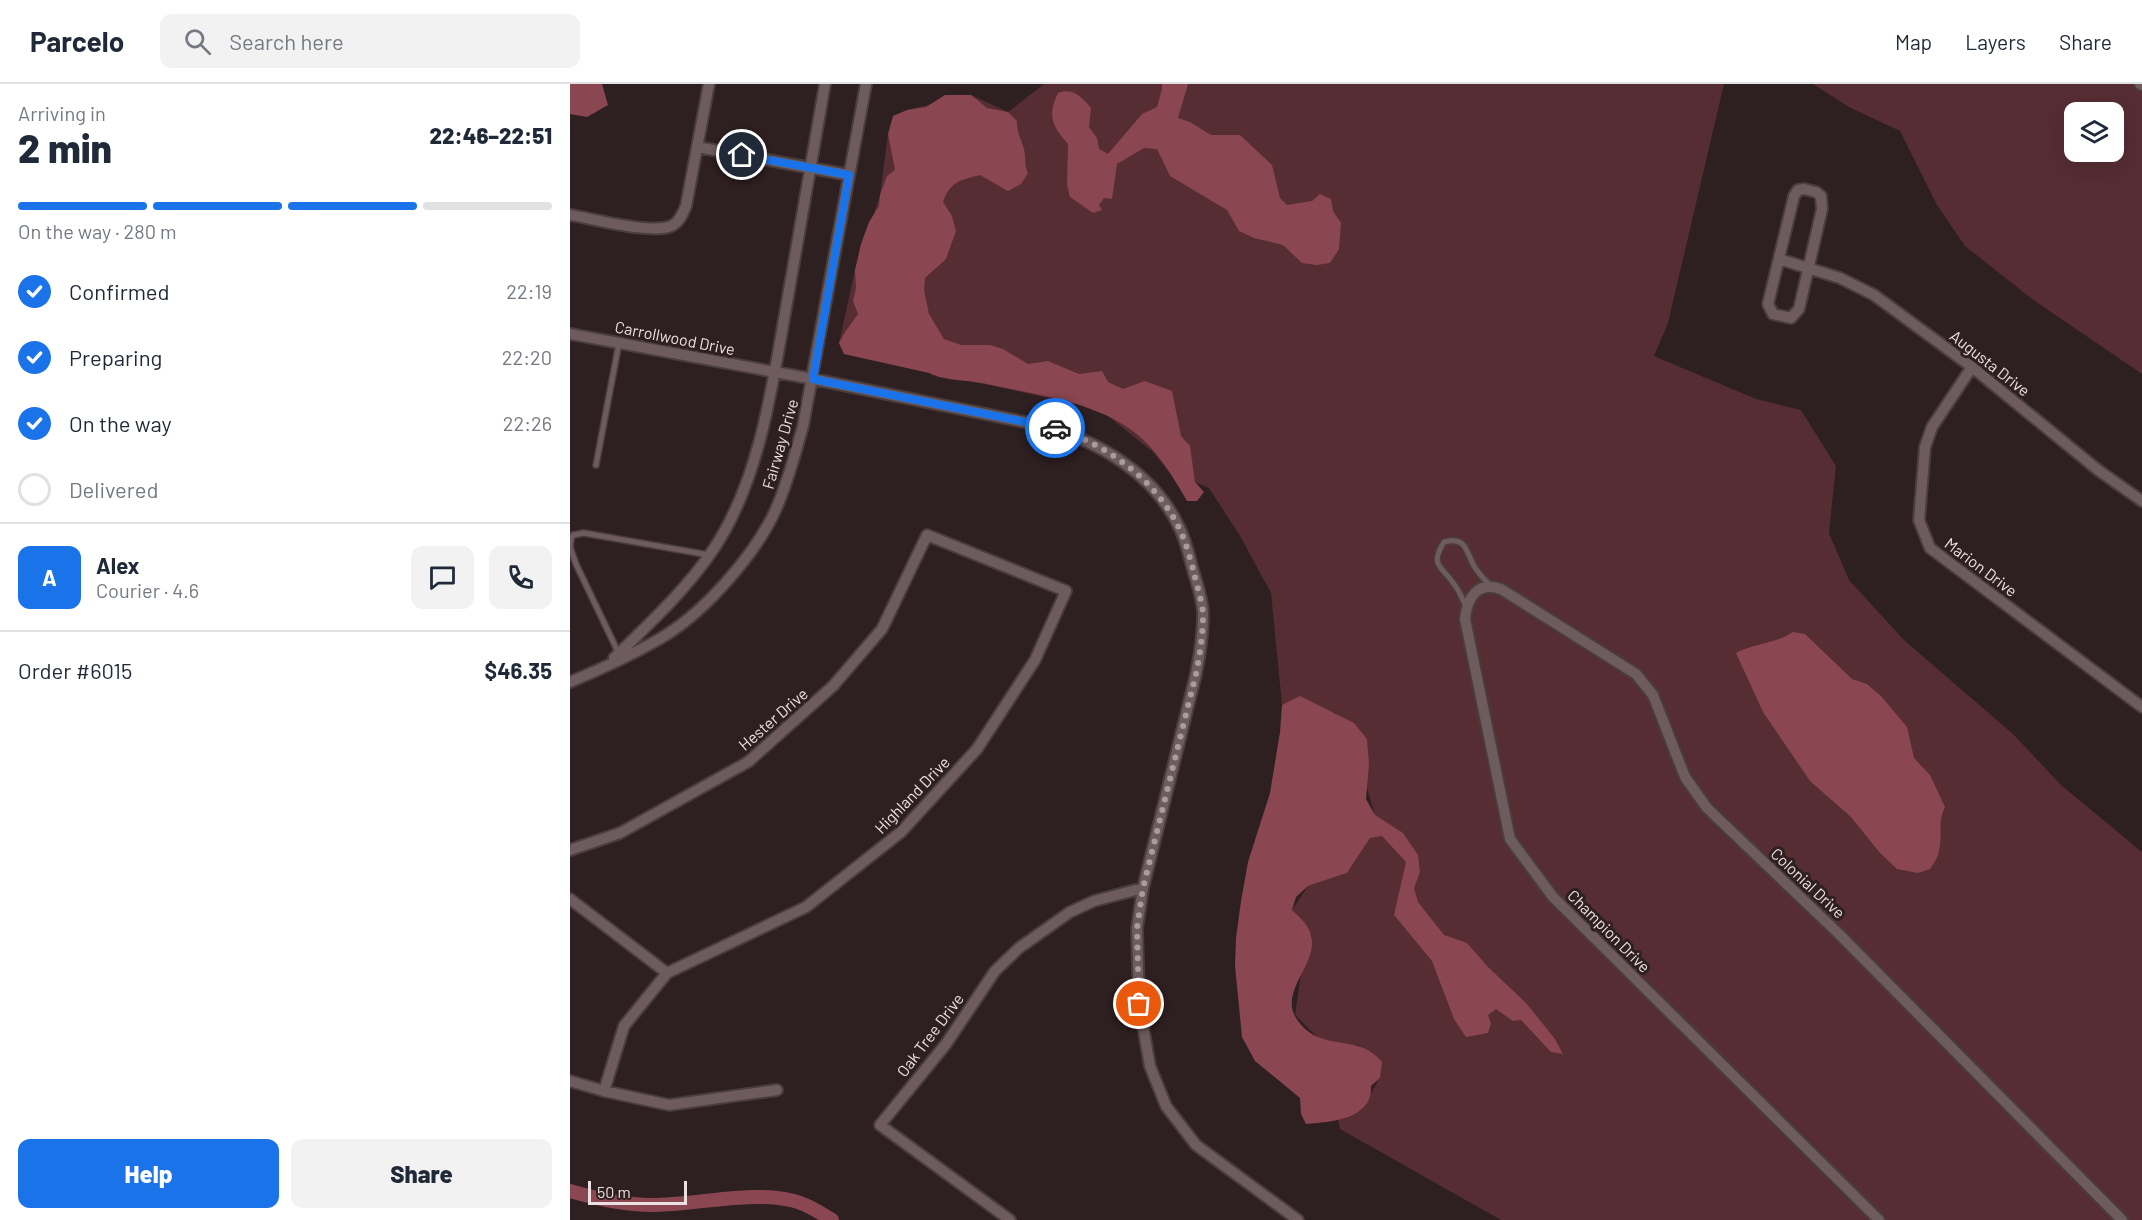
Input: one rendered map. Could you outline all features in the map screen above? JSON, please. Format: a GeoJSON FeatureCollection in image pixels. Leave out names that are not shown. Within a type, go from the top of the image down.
{"type":"FeatureCollection","features":[{"type":"Feature","properties":{"kind":"street"},"geometry":{"type":"LineString","coordinates":[[570,214],[655,230],[672,225],[681,218],[686,206],[709,84]]}},
{"type":"Feature","properties":{"kind":"street","name":"Fairway Drive"},"geometry":{"type":"LineString","coordinates":[[621,656],[709,555],[747,482],[764,422],[774,372],[825,84]]}},
{"type":"Feature","properties":{"kind":"street","name":"Fairway Drive"},"geometry":{"type":"LineString","coordinates":[[570,682],[663,637],[699,609],[726,582],[750,552],[776,510],[792,465],[813,379],[866,84]]}},
{"type":"Feature","properties":{"kind":"street"},"geometry":{"type":"LineString","coordinates":[[697,147],[849,175]]}},
{"type":"Feature","properties":{"kind":"street"},"geometry":{"type":"LineString","coordinates":[[1809,189],[1821,196],[1822,202],[1799,309],[1791,318],[1773,314],[1768,304],[1779,259],[1794,196],[1798,190],[1809,189]]}},
{"type":"Feature","properties":{"kind":"street","name":"Augusta Drive"},"geometry":{"type":"LineString","coordinates":[[1779,259],[1809,267],[1857,285],[1874,295],[1972,367],[2098,470],[2142,501]]}},
{"type":"Feature","properties":{"kind":"street","name":"Carrollwood Drive"},"geometry":{"type":"LineString","coordinates":[[570,334],[813,379],[1049,427],[1075,435],[1115,456],[1154,490],[1179,527],[1203,612],[1196,674],[1143,888],[1137,928],[1139,1004],[1150,1066],[1166,1106],[1196,1145],[1298,1220]]}},
{"type":"Feature","properties":{"kind":"street","name":"Marion Drive"},"geometry":{"type":"LineString","coordinates":[[1972,367],[1932,427],[1925,447],[1919,520],[1930,548],[2142,707]]}},
{"type":"Feature","properties":{"kind":"street","name":"Hester Drive"},"geometry":{"type":"LineString","coordinates":[[570,850],[620,833],[748,762],[833,686],[882,629],[927,535]]}},
{"type":"Feature","properties":{"kind":"street","name":"Highland Drive"},"geometry":{"type":"LineString","coordinates":[[604,1091],[624,1026],[667,973],[806,907],[901,832],[977,749],[1035,660],[1066,591],[927,535]]}},
{"type":"Feature","properties":{"kind":"street"},"geometry":{"type":"LineString","coordinates":[[1466,608],[1471,597],[1485,587]]}},
{"type":"Feature","properties":{"kind":"street","name":"Colonial Drive"},"geometry":{"type":"LineString","coordinates":[[1485,587],[1501,589],[1636,674],[1653,695],[1685,777],[1707,808],[1839,934],[2122,1220]]}},
{"type":"Feature","properties":{"kind":"street","name":"Champion Drive"},"geometry":{"type":"LineString","coordinates":[[1466,608],[1465,619],[1510,839],[1552,897],[1879,1220]]}},
{"type":"Feature","properties":{"kind":"street","name":"Oak Tree Drive"},"geometry":{"type":"LineString","coordinates":[[1010,1220],[880,1125],[946,1044],[995,971],[1019,948],[1070,912],[1094,901],[1143,888]]}},
{"type":"Feature","properties":{"kind":"street"},"geometry":{"type":"LineString","coordinates":[[570,898],[667,973]]}},
{"type":"Feature","properties":{"kind":"street"},"geometry":{"type":"LineString","coordinates":[[570,1081],[669,1105],[777,1090]]}},
{"type":"Feature","properties":{"kind":"lane"},"geometry":{"type":"LineString","coordinates":[[596,465],[619,343]]}},
{"type":"Feature","properties":{"kind":"lane"},"geometry":{"type":"LineString","coordinates":[[621,656],[576,564],[570,547],[573,535],[584,533],[709,555]]}},
{"type":"Feature","properties":{"kind":"lane"},"geometry":{"type":"LineString","coordinates":[[1466,608],[1456,585],[1436,561],[1438,551],[1444,542],[1452,540],[1468,549],[1485,587]]}},
{"type":"Feature","properties":{"kind":"shaded area"},"geometry":{"type":"Polygon","coordinates":[[[570,84],[602,84],[608,105],[587,117],[570,114],[570,84]]]}},
{"type":"Feature","properties":{"kind":"shaded area"},"geometry":{"type":"Polygon","coordinates":[[[1044,84],[1724,84],[1668,323],[1654,356],[1756,399],[1801,410],[1836,466],[1829,533],[1849,580],[1904,640],[2013,734],[2061,785],[2142,852],[2142,1220],[1501,1220],[1340,1129],[1338,1119],[1362,1110],[1380,1077],[1360,1046],[1319,1039],[1295,1015],[1301,974],[1312,936],[1292,910],[1308,886],[1347,873],[1370,838],[1375,815],[1366,785],[1336,713],[1282,705],[1271,593],[1240,536],[1209,488],[1173,477],[1153,452],[1108,416],[1077,404],[844,354],[839,343],[855,270],[880,195],[888,134],[907,110],[971,95],[1008,112],[1044,84]]]}},
{"type":"Feature","properties":{"kind":"shaded area"},"geometry":{"type":"Polygon","coordinates":[[[1162,84],[1188,84],[1178,118],[1190,122],[1211,135],[1240,135],[1272,165],[1280,198],[1287,205],[1312,201],[1320,194],[1331,199],[1333,211],[1341,223],[1339,249],[1330,263],[1317,265],[1302,263],[1283,245],[1254,238],[1239,231],[1227,210],[1170,176],[1157,149],[1144,148],[1117,164],[1112,199],[1104,198],[1099,205],[1102,210],[1093,213],[1070,197],[1067,185],[1068,144],[1058,132],[1052,114],[1058,93],[1073,92],[1091,108],[1089,127],[1097,138],[1099,149],[1108,154],[1142,114],[1157,107],[1162,84]]]}},
{"type":"Feature","properties":{"kind":"shaded area"},"geometry":{"type":"Polygon","coordinates":[[[1813,84],[2142,84],[2142,374],[2032,299],[1965,246],[1937,205],[1900,131],[1849,107],[1813,84]]]}},
{"type":"Feature","properties":{"kind":"shaded area"},"geometry":{"type":"Polygon","coordinates":[[[945,95],[971,95],[987,108],[1008,112],[1017,121],[1028,173],[1021,184],[1008,191],[980,175],[957,183],[946,195],[943,202],[952,216],[956,231],[946,259],[925,278],[924,290],[929,314],[944,339],[961,345],[990,345],[1003,349],[1028,364],[1048,361],[1079,374],[1102,371],[1108,382],[1123,389],[1145,381],[1172,391],[1181,436],[1190,446],[1195,482],[1204,492],[1197,501],[1187,501],[1165,466],[1138,435],[1122,423],[1104,414],[1046,396],[942,378],[844,354],[839,343],[858,314],[853,301],[856,288],[855,270],[861,244],[869,222],[879,206],[880,195],[887,176],[895,170],[888,134],[893,116],[907,110],[926,107],[945,95]]]}},
{"type":"Feature","properties":{"kind":"shaded area"},"geometry":{"type":"Polygon","coordinates":[[[1793,632],[1805,634],[1852,679],[1867,684],[1881,696],[1907,727],[1914,758],[1930,775],[1945,807],[1941,818],[1938,854],[1930,869],[1918,873],[1897,869],[1880,853],[1851,817],[1810,781],[1763,712],[1736,653],[1793,632]]]}},
{"type":"Feature","properties":{"kind":"shaded area"},"geometry":{"type":"Polygon","coordinates":[[[1300,696],[1354,723],[1367,739],[1369,764],[1366,799],[1375,815],[1403,833],[1418,855],[1420,872],[1414,888],[1418,902],[1444,935],[1467,943],[1488,967],[1526,1003],[1555,1039],[1563,1054],[1551,1052],[1521,1020],[1513,1021],[1496,1009],[1488,1015],[1491,1023],[1488,1033],[1466,1037],[1454,1019],[1432,961],[1394,915],[1406,862],[1382,836],[1370,838],[1347,873],[1308,886],[1296,897],[1292,910],[1308,927],[1312,945],[1310,956],[1295,987],[1292,1008],[1296,1018],[1316,1036],[1361,1047],[1382,1062],[1380,1078],[1371,1086],[1370,1097],[1365,1106],[1349,1117],[1306,1124],[1301,1114],[1300,1098],[1255,1061],[1242,1037],[1235,966],[1236,938],[1248,862],[1270,793],[1282,705],[1300,696]]]}},
{"type":"Feature","properties":{"kind":"waterway"},"geometry":{"type":"LineString","coordinates":[[570,1191],[590,1197],[642,1205],[757,1197],[774,1198],[801,1203],[832,1220]]}},
{"type":"Feature","properties":{"kind":"way so far"},"geometry":{"type":"LineString","coordinates":[[1055,428],[1075,435],[1115,456],[1154,490],[1179,527],[1188,551],[1203,612],[1196,674],[1143,888],[1137,928],[1139,1004]]}},
{"type":"Feature","properties":{"kind":"route"},"geometry":{"type":"LineString","coordinates":[[742,155],[849,175],[813,379],[1055,428]]}}]}
